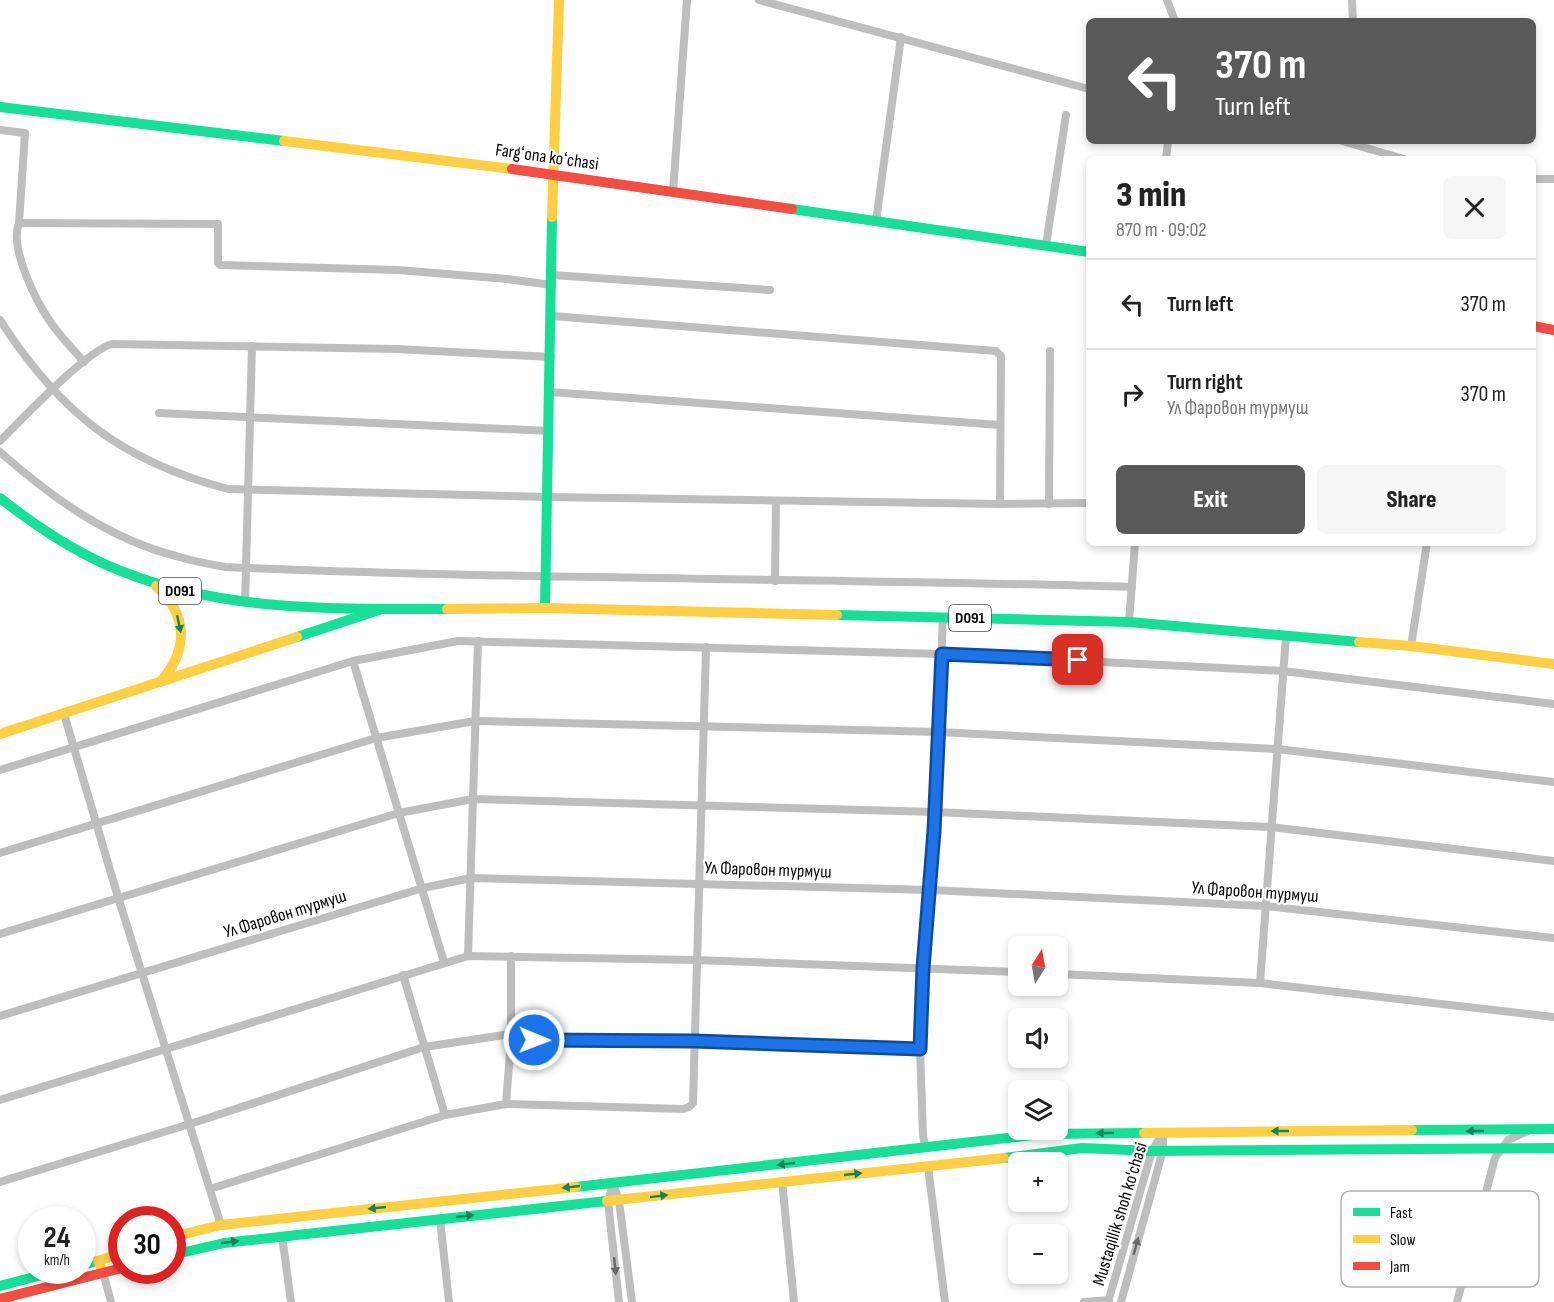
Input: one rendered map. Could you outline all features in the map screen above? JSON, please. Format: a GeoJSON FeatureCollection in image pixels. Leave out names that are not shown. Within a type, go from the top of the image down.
{"type":"FeatureCollection","features":[{"type":"Feature","properties":{"kind":"street"},"geometry":{"type":"LineString","coordinates":[[545,608],[553,174],[559,0]]}},
{"type":"Feature","properties":{"kind":"street"},"geometry":{"type":"LineString","coordinates":[[673,192],[687,0]]}},
{"type":"Feature","properties":{"kind":"street"},"geometry":{"type":"LineString","coordinates":[[759,0],[779,2],[1086,88]]}},
{"type":"Feature","properties":{"kind":"street"},"geometry":{"type":"LineString","coordinates":[[1167,0],[1174,18]]}},
{"type":"Feature","properties":{"kind":"street"},"geometry":{"type":"LineString","coordinates":[[1352,0],[1353,18]]}},
{"type":"Feature","properties":{"kind":"street"},"geometry":{"type":"LineString","coordinates":[[876,221],[901,37]]}},
{"type":"Feature","properties":{"kind":"street","name":"Fargʻona koʻchasi"},"geometry":{"type":"LineString","coordinates":[[0,107],[553,174],[1086,252]]}},
{"type":"Feature","properties":{"kind":"street"},"geometry":{"type":"LineString","coordinates":[[1046,245],[1066,116]]}},
{"type":"Feature","properties":{"kind":"street"},"geometry":{"type":"LineString","coordinates":[[0,130],[25,133],[20,223],[16,237],[19,256],[51,323],[84,362]]}},
{"type":"Feature","properties":{"kind":"street"},"geometry":{"type":"LineString","coordinates":[[1352,144],[1394,156]]}},
{"type":"Feature","properties":{"kind":"street"},"geometry":{"type":"LineString","coordinates":[[1536,179],[1554,179]]}},
{"type":"Feature","properties":{"kind":"street"},"geometry":{"type":"LineString","coordinates":[[20,223],[218,224],[218,263],[220,265],[398,270],[507,279],[770,291]]}},
{"type":"Feature","properties":{"kind":"street"},"geometry":{"type":"LineString","coordinates":[[552,316],[996,351],[1001,357],[1000,504]]}},
{"type":"Feature","properties":{"kind":"street"},"geometry":{"type":"LineString","coordinates":[[0,320],[52,391],[85,421],[121,446],[150,462],[228,489],[776,501],[1086,503]]}},
{"type":"Feature","properties":{"kind":"street"},"geometry":{"type":"LineString","coordinates":[[1536,327],[1554,330]]}},
{"type":"Feature","properties":{"kind":"street"},"geometry":{"type":"LineString","coordinates":[[0,441],[84,362],[105,346],[112,344],[396,349],[551,357]]}},
{"type":"Feature","properties":{"kind":"street"},"geometry":{"type":"LineString","coordinates":[[245,603],[252,346]]}},
{"type":"Feature","properties":{"kind":"street"},"geometry":{"type":"LineString","coordinates":[[1049,504],[1050,351]]}},
{"type":"Feature","properties":{"kind":"street"},"geometry":{"type":"LineString","coordinates":[[550,392],[1000,425]]}},
{"type":"Feature","properties":{"kind":"street"},"geometry":{"type":"LineString","coordinates":[[159,413],[549,430]]}},
{"type":"Feature","properties":{"kind":"street"},"geometry":{"type":"LineString","coordinates":[[0,452],[66,505],[128,538],[175,556],[225,567],[545,577],[1132,587]]}},
{"type":"Feature","properties":{"kind":"street","name":"D091"},"geometry":{"type":"LineString","coordinates":[[0,498],[28,520],[73,548],[105,564],[145,580],[194,594],[245,603],[384,609],[545,608],[1129,622],[1411,646],[1554,664]]}},
{"type":"Feature","properties":{"kind":"street"},"geometry":{"type":"LineString","coordinates":[[775,581],[776,501]]}},
{"type":"Feature","properties":{"kind":"street"},"geometry":{"type":"LineString","coordinates":[[1129,622],[1135,546]]}},
{"type":"Feature","properties":{"kind":"street"},"geometry":{"type":"LineString","coordinates":[[1411,646],[1427,546]]}},
{"type":"Feature","properties":{"kind":"street"},"geometry":{"type":"LineString","coordinates":[[145,580],[159,588],[170,600],[181,627],[181,648],[176,662],[173,669],[160,682]]}},
{"type":"Feature","properties":{"kind":"street"},"geometry":{"type":"LineString","coordinates":[[0,734],[384,609]]}},
{"type":"Feature","properties":{"kind":"street"},"geometry":{"type":"LineString","coordinates":[[925,1146],[920,1049],[923,968],[931,890],[943,617]]}},
{"type":"Feature","properties":{"kind":"street"},"geometry":{"type":"LineString","coordinates":[[1260,983],[1286,636]]}},
{"type":"Feature","properties":{"kind":"street"},"geometry":{"type":"LineString","coordinates":[[0,770],[352,662],[458,641],[942,654],[1283,671],[1554,704]]}},
{"type":"Feature","properties":{"kind":"street"},"geometry":{"type":"LineString","coordinates":[[468,956],[478,641]]}},
{"type":"Feature","properties":{"kind":"street"},"geometry":{"type":"LineString","coordinates":[[210,1189],[445,1115],[506,1104],[682,1109],[693,1103],[706,647]]}},
{"type":"Feature","properties":{"kind":"street"},"geometry":{"type":"LineString","coordinates":[[352,662],[444,962]]}},
{"type":"Feature","properties":{"kind":"street"},"geometry":{"type":"LineString","coordinates":[[64,714],[118,897],[222,1224]]}},
{"type":"Feature","properties":{"kind":"street"},"geometry":{"type":"LineString","coordinates":[[0,853],[376,738],[476,721],[938,732],[1277,749],[1554,782]]}},
{"type":"Feature","properties":{"kind":"street"},"geometry":{"type":"LineString","coordinates":[[0,933],[399,813],[473,799],[935,812],[1270,827],[1554,861]]}},
{"type":"Feature","properties":{"kind":"street","name":"Ул Фаровон турмуш"},"geometry":{"type":"LineString","coordinates":[[0,1016],[423,888],[471,878],[931,890],[1265,906],[1554,938]]}},
{"type":"Feature","properties":{"kind":"street"},"geometry":{"type":"LineString","coordinates":[[0,1101],[468,956],[696,960],[1008,972]]}},
{"type":"Feature","properties":{"kind":"street"},"geometry":{"type":"LineString","coordinates":[[506,1104],[511,1037],[511,956]]}},
{"type":"Feature","properties":{"kind":"street"},"geometry":{"type":"LineString","coordinates":[[1068,974],[1260,983],[1554,1017]]}},
{"type":"Feature","properties":{"kind":"street"},"geometry":{"type":"LineString","coordinates":[[403,975],[445,1115]]}},
{"type":"Feature","properties":{"kind":"street"},"geometry":{"type":"LineString","coordinates":[[0,1182],[190,1124],[424,1047],[511,1037],[920,1049]]}},
{"type":"Feature","properties":{"kind":"street"},"geometry":{"type":"LineString","coordinates":[[186,1233],[222,1224],[613,1183],[1043,1134],[1554,1129]]}},
{"type":"Feature","properties":{"kind":"street"},"geometry":{"type":"LineString","coordinates":[[1486,1191],[1495,1158],[1500,1149],[1508,1140],[1530,1130]]}},
{"type":"Feature","properties":{"kind":"street"},"geometry":{"type":"LineString","coordinates":[[1121,1149],[1126,1148],[1130,1141],[1129,1132]]}},
{"type":"Feature","properties":{"kind":"street","name":"Mustaqillik shoh ko'chasi"},"geometry":{"type":"LineString","coordinates":[[1108,1301],[1163,1132]]}},
{"type":"Feature","properties":{"kind":"street"},"geometry":{"type":"LineString","coordinates":[[186,1252],[224,1243],[282,1236],[619,1201],[782,1181],[1045,1155],[1082,1148],[1157,1150],[1554,1148]]}},
{"type":"Feature","properties":{"kind":"street","name":"Mustaqillik shoh ko'chasi"},"geometry":{"type":"LineString","coordinates":[[1121,1302],[1157,1150]]}},
{"type":"Feature","properties":{"kind":"street"},"geometry":{"type":"LineString","coordinates":[[928,1166],[945,1302]]}},
{"type":"Feature","properties":{"kind":"street"},"geometry":{"type":"LineString","coordinates":[[782,1181],[794,1302]]}},
{"type":"Feature","properties":{"kind":"street"},"geometry":{"type":"LineString","coordinates":[[613,1183],[619,1201],[632,1302]]}},
{"type":"Feature","properties":{"kind":"street"},"geometry":{"type":"LineString","coordinates":[[613,1183],[608,1202],[619,1302]]}},
{"type":"Feature","properties":{"kind":"street"},"geometry":{"type":"LineString","coordinates":[[591,1185],[596,1190],[597,1196],[594,1203]]}},
{"type":"Feature","properties":{"kind":"street"},"geometry":{"type":"LineString","coordinates":[[621,1215],[634,1199]]}},
{"type":"Feature","properties":{"kind":"street"},"geometry":{"type":"LineString","coordinates":[[594,1203],[610,1216]]}},
{"type":"Feature","properties":{"kind":"street"},"geometry":{"type":"LineString","coordinates":[[440,1219],[449,1302]]}},
{"type":"Feature","properties":{"kind":"street"},"geometry":{"type":"LineString","coordinates":[[282,1236],[291,1302]]}},
{"type":"Feature","properties":{"kind":"street"},"geometry":{"type":"LineString","coordinates":[[108,1258],[98,1261],[111,1302]]}},
{"type":"Feature","properties":{"kind":"street"},"geometry":{"type":"LineString","coordinates":[[0,1299],[108,1271]]}},
{"type":"Feature","properties":{"kind":"street"},"geometry":{"type":"LineString","coordinates":[[0,1286],[18,1281]]}},
{"type":"Feature","properties":{"kind":"street"},"geometry":{"type":"LineString","coordinates":[[1457,1302],[1461,1287]]}},
{"type":"Feature","properties":{"kind":"street"},"geometry":{"type":"LineString","coordinates":[[1084,1302],[1108,1301]]}},
{"type":"Feature","properties":{"kind":"traffic: fast"},"geometry":{"type":"LineString","coordinates":[[0,107],[284,141]]}},
{"type":"Feature","properties":{"kind":"traffic: fast"},"geometry":{"type":"LineString","coordinates":[[792,209],[1086,252]]}},
{"type":"Feature","properties":{"kind":"traffic: fast"},"geometry":{"type":"LineString","coordinates":[[545,608],[552,217]]}},
{"type":"Feature","properties":{"kind":"traffic: fast"},"geometry":{"type":"LineString","coordinates":[[0,498],[73,548],[105,564],[160,584],[200,594],[240,601],[323,608],[447,609]]}},
{"type":"Feature","properties":{"kind":"traffic: fast"},"geometry":{"type":"LineString","coordinates":[[297,637],[379,610]]}},
{"type":"Feature","properties":{"kind":"traffic: fast"},"geometry":{"type":"LineString","coordinates":[[837,615],[1129,622],[1359,642]]}},
{"type":"Feature","properties":{"kind":"traffic: fast"},"geometry":{"type":"LineString","coordinates":[[1412,1130],[1554,1129]]}},
{"type":"Feature","properties":{"kind":"traffic: fast"},"geometry":{"type":"LineString","coordinates":[[576,1187],[1043,1134],[1144,1133]]}},
{"type":"Feature","properties":{"kind":"traffic: fast"},"geometry":{"type":"LineString","coordinates":[[1004,1158],[1082,1148],[1152,1151],[1554,1148]]}},
{"type":"Feature","properties":{"kind":"traffic: fast"},"geometry":{"type":"LineString","coordinates":[[186,1252],[224,1243],[607,1201]]}},
{"type":"Feature","properties":{"kind":"traffic: fast"},"geometry":{"type":"LineString","coordinates":[[0,1286],[18,1281]]}},
{"type":"Feature","properties":{"kind":"traffic: slow"},"geometry":{"type":"LineString","coordinates":[[552,217],[559,0]]}},
{"type":"Feature","properties":{"kind":"traffic: slow"},"geometry":{"type":"LineString","coordinates":[[284,141],[512,169]]}},
{"type":"Feature","properties":{"kind":"traffic: slow"},"geometry":{"type":"LineString","coordinates":[[156,586],[167,597],[174,609],[181,633],[176,658],[160,682]]}},
{"type":"Feature","properties":{"kind":"traffic: slow"},"geometry":{"type":"LineString","coordinates":[[447,609],[545,608],[837,615]]}},
{"type":"Feature","properties":{"kind":"traffic: slow"},"geometry":{"type":"LineString","coordinates":[[0,734],[297,637]]}},
{"type":"Feature","properties":{"kind":"traffic: slow"},"geometry":{"type":"LineString","coordinates":[[1359,642],[1411,646],[1554,664]]}},
{"type":"Feature","properties":{"kind":"traffic: slow"},"geometry":{"type":"LineString","coordinates":[[1144,1133],[1412,1130]]}},
{"type":"Feature","properties":{"kind":"traffic: slow"},"geometry":{"type":"LineString","coordinates":[[607,1201],[1004,1158]]}},
{"type":"Feature","properties":{"kind":"traffic: slow"},"geometry":{"type":"LineString","coordinates":[[186,1234],[221,1225],[576,1187]]}},
{"type":"Feature","properties":{"kind":"traffic: slow"},"geometry":{"type":"LineString","coordinates":[[103,1272],[98,1261],[108,1258]]}},
{"type":"Feature","properties":{"kind":"traffic: jam"},"geometry":{"type":"LineString","coordinates":[[512,169],[792,209]]}},
{"type":"Feature","properties":{"kind":"traffic: jam"},"geometry":{"type":"LineString","coordinates":[[1536,327],[1554,330]]}},
{"type":"Feature","properties":{"kind":"traffic: jam"},"geometry":{"type":"LineString","coordinates":[[0,1299],[108,1272]]}},
{"type":"Feature","properties":{"kind":"route"},"geometry":{"type":"LineString","coordinates":[[534,1040],[695,1041],[920,1049],[923,968],[931,890],[942,654],[1078,660]]}}]}
